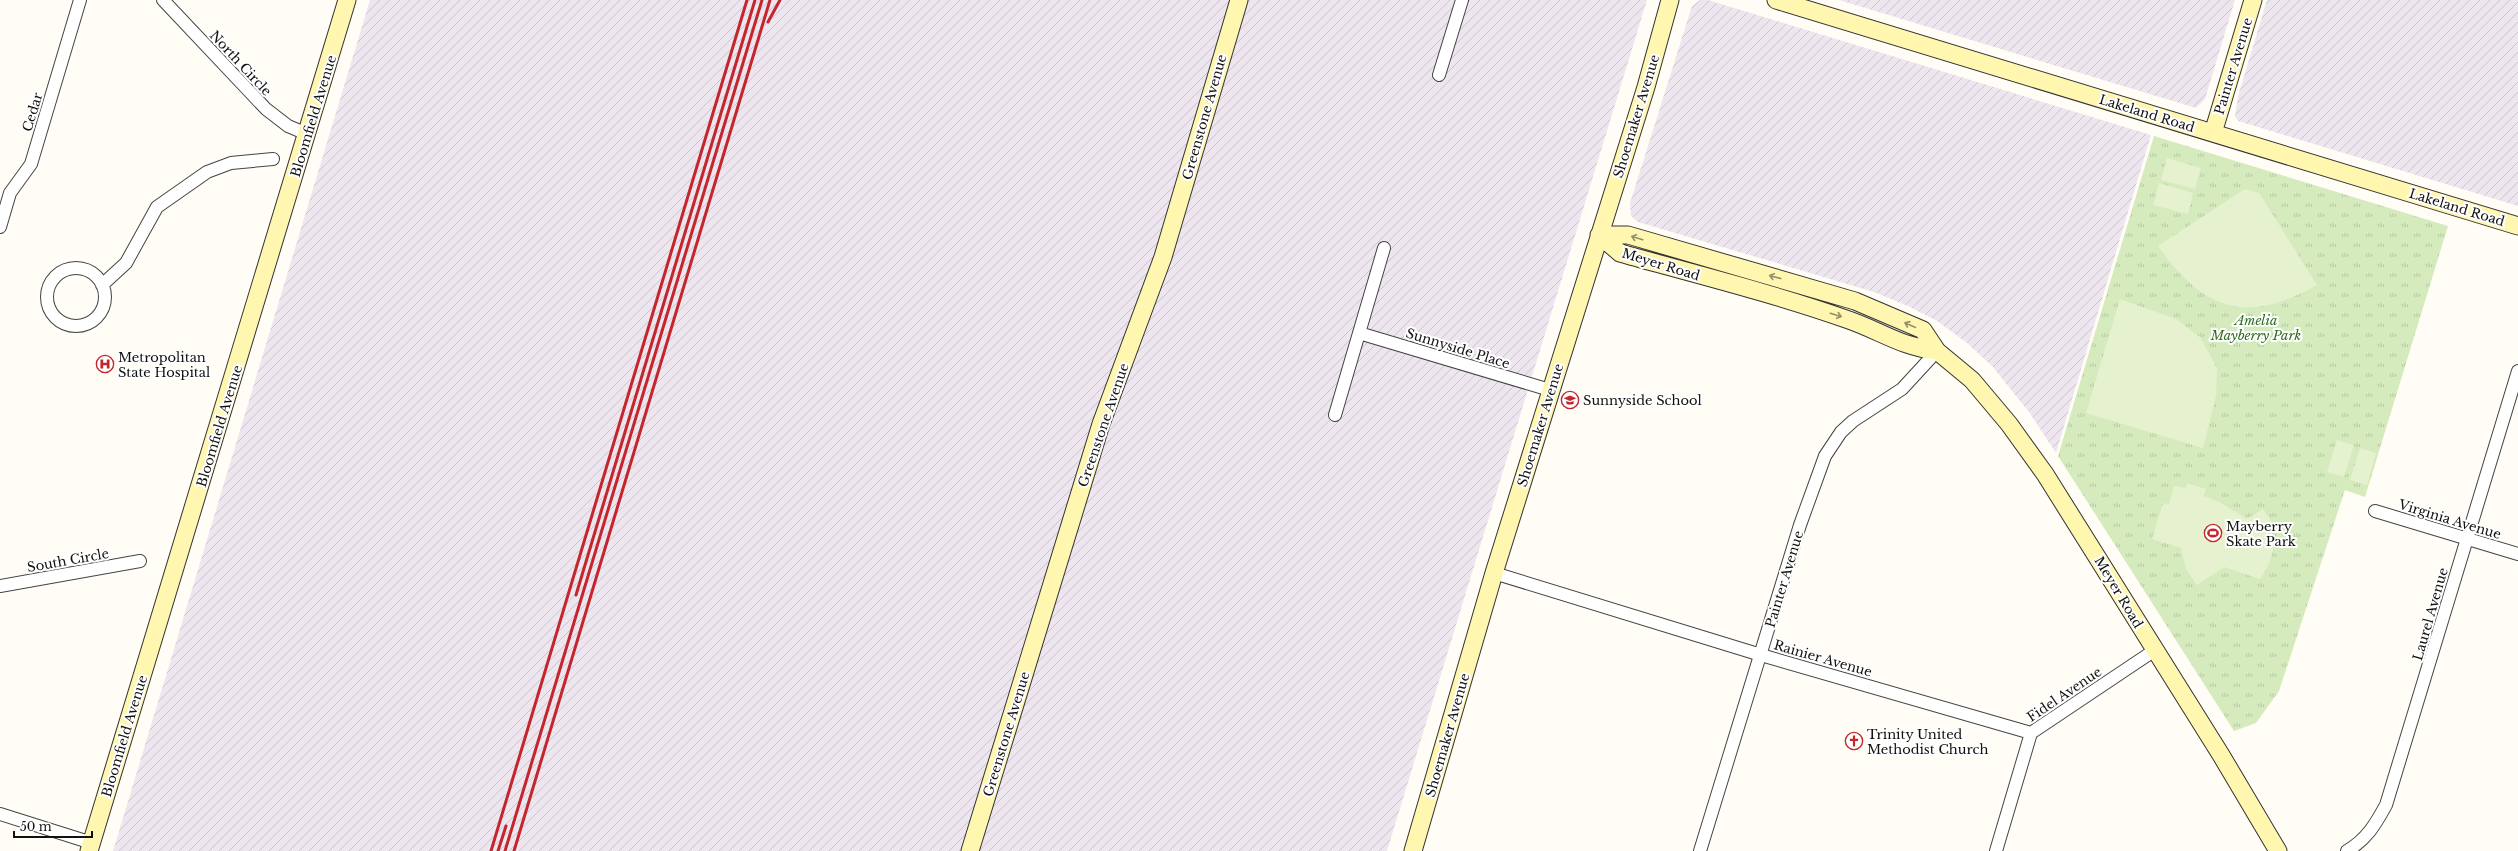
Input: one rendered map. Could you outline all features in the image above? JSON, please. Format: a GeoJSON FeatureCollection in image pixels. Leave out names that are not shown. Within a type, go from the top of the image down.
{"type":"FeatureCollection","features":[{"type":"Feature","properties":{"kind":"main road","name":"Bloomfield Avenue"},"geometry":{"type":"LineString","coordinates":[[91,847],[347,0]]}},
{"type":"Feature","properties":{"kind":"main road","name":"Greenstone Avenue"},"geometry":{"type":"LineString","coordinates":[[970,851],[1101,424],[1163,257],[1239,0]]}},
{"type":"Feature","properties":{"kind":"main road","name":"Shoemaker Avenue"},"geometry":{"type":"LineString","coordinates":[[1412,851],[1494,572],[1600,235],[1670,0]]}},
{"type":"Feature","properties":{"kind":"main road","name":"Lakeland Road"},"geometry":{"type":"LineString","coordinates":[[1776,0],[2518,226]]}},
{"type":"Feature","properties":{"kind":"main road","name":"Painter Avenue"},"geometry":{"type":"LineString","coordinates":[[2213,133],[2253,0]]}},
{"type":"Feature","properties":{"kind":"main road","name":"Meyer Road"},"geometry":{"type":"LineString","coordinates":[[1600,235],[1628,235],[1806,285],[1856,301],[1923,330],[1937,351],[1972,380],[2009,424],[2049,480],[2278,851]]}},
{"type":"Feature","properties":{"kind":"main road","name":"Meyer Road"},"geometry":{"type":"LineString","coordinates":[[1600,235],[1620,253],[1847,319],[1915,349],[1937,351]]}},
{"type":"Feature","properties":{"kind":"main road"},"geometry":{"type":"LineString","coordinates":[[1798,304],[1806,285]]}},
{"type":"Feature","properties":{"kind":"street","name":"Cedar"},"geometry":{"type":"LineString","coordinates":[[0,227],[10,193],[31,164],[80,0]]}},
{"type":"Feature","properties":{"kind":"street","name":"North Circle"},"geometry":{"type":"LineString","coordinates":[[163,0],[266,109],[288,126],[307,134]]}},
{"type":"Feature","properties":{"kind":"street"},"geometry":{"type":"LineString","coordinates":[[1439,75],[1462,0]]}},
{"type":"Feature","properties":{"kind":"street"},"geometry":{"type":"LineString","coordinates":[[102,285],[126,263],[157,206],[207,172],[231,163],[273,159]]}},
{"type":"Feature","properties":{"kind":"street"},"geometry":{"type":"LineString","coordinates":[[1335,415],[1384,248]]}},
{"type":"Feature","properties":{"kind":"street"},"geometry":{"type":"LineString","coordinates":[[77,269],[90,272],[102,285],[104,304],[93,321],[84,325],[64,323],[56,318],[50,310],[47,300],[48,290],[51,282],[64,271],[77,269]]}},
{"type":"Feature","properties":{"kind":"street","name":"Sunnyside Place"},"geometry":{"type":"LineString","coordinates":[[1359,333],[1550,390]]}},
{"type":"Feature","properties":{"kind":"street","name":"Painter Avenue"},"geometry":{"type":"LineString","coordinates":[[1700,851],[1800,525],[1824,456],[1841,432],[1853,421],[1902,389],[1937,351]]}},
{"type":"Feature","properties":{"kind":"street","name":"Laurel Avenue"},"geometry":{"type":"LineString","coordinates":[[2347,851],[2362,842],[2370,833],[2386,805],[2518,371]]}},
{"type":"Feature","properties":{"kind":"street","name":"Virginia Avenue"},"geometry":{"type":"LineString","coordinates":[[2375,511],[2518,554]]}},
{"type":"Feature","properties":{"kind":"street","name":"South Circle"},"geometry":{"type":"LineString","coordinates":[[0,586],[140,561]]}},
{"type":"Feature","properties":{"kind":"street","name":"Rainier Avenue"},"geometry":{"type":"LineString","coordinates":[[1494,572],[1761,655],[2030,733]]}},
{"type":"Feature","properties":{"kind":"street","name":"Fidel Avenue"},"geometry":{"type":"LineString","coordinates":[[1996,851],[2030,733],[2155,650]]}},
{"type":"Feature","properties":{"kind":"street"},"geometry":{"type":"LineString","coordinates":[[0,814],[91,847]]}},
{"type":"Feature","properties":{"kind":"shaded area"},"geometry":{"type":"Polygon","coordinates":[[[370,0],[1647,0],[1387,851],[113,851],[370,0]]]}},
{"type":"Feature","properties":{"kind":"shaded area"},"geometry":{"type":"Polygon","coordinates":[[[1700,0],[1708,0],[2151,135],[2056,453],[2029,412],[1992,366],[1967,343],[1937,321],[1908,306],[1874,292],[1638,222],[1631,216],[1630,203],[1692,6],[1700,0]]]}},
{"type":"Feature","properties":{"kind":"shaded area"},"geometry":{"type":"Polygon","coordinates":[[[1839,0],[2235,0],[2205,99],[2196,108],[1839,0]]]}},
{"type":"Feature","properties":{"kind":"shaded area"},"geometry":{"type":"Polygon","coordinates":[[[2267,0],[2518,0],[2518,206],[2238,121],[2235,116],[2238,96],[2267,0]]]}},
{"type":"Feature","properties":{"kind":"green space","name":"Amelia Mayberry Park"},"geometry":{"type":"Polygon","coordinates":[[[2154,136],[2448,226],[2365,497],[2345,490],[2279,691],[2256,723],[2234,731],[2058,456],[2154,136]]]}},
{"type":"Feature","properties":{"kind":"green space"},"geometry":{"type":"Polygon","coordinates":[[[2167,158],[2201,168],[2195,189],[2161,180],[2167,158]]]}},
{"type":"Feature","properties":{"kind":"green space"},"geometry":{"type":"Polygon","coordinates":[[[2159,183],[2193,193],[2188,214],[2153,205],[2159,183]]]}},
{"type":"Feature","properties":{"kind":"green space"},"geometry":{"type":"Polygon","coordinates":[[[2245,189],[2259,193],[2317,285],[2292,297],[2269,305],[2248,307],[2228,305],[2210,297],[2192,285],[2175,268],[2158,246],[2245,189]]]}},
{"type":"Feature","properties":{"kind":"green space"},"geometry":{"type":"Polygon","coordinates":[[[2120,299],[2176,319],[2200,337],[2217,368],[2216,396],[2203,448],[2086,413],[2120,299]]]}},
{"type":"Feature","properties":{"kind":"green space"},"geometry":{"type":"Polygon","coordinates":[[[2337,440],[2354,445],[2344,477],[2327,472],[2337,440]]]}},
{"type":"Feature","properties":{"kind":"green space"},"geometry":{"type":"Polygon","coordinates":[[[2360,448],[2376,453],[2367,485],[2350,480],[2360,448]]]}},
{"type":"Feature","properties":{"kind":"green space","name":"Mayberry Skate Park"},"geometry":{"type":"Polygon","coordinates":[[[2187,483],[2206,489],[2204,496],[2219,502],[2247,519],[2263,509],[2274,526],[2268,545],[2273,549],[2269,564],[2260,579],[2224,567],[2197,585],[2186,569],[2181,548],[2152,539],[2163,503],[2169,504],[2174,486],[2185,488],[2187,483]]]}},
{"type":"Feature","properties":{"kind":"railway"},"geometry":{"type":"LineString","coordinates":[[491,851],[747,0]]}},
{"type":"Feature","properties":{"kind":"railway"},"geometry":{"type":"LineString","coordinates":[[576,595],[755,0]]}},
{"type":"Feature","properties":{"kind":"railway"},"geometry":{"type":"LineString","coordinates":[[505,851],[762,0]]}},
{"type":"Feature","properties":{"kind":"railway"},"geometry":{"type":"LineString","coordinates":[[514,851],[770,0]]}},
{"type":"Feature","properties":{"kind":"railway"},"geometry":{"type":"LineString","coordinates":[[768,22],[780,0]]}},
{"type":"Feature","properties":{"kind":"railway"},"geometry":{"type":"LineString","coordinates":[[498,851],[506,826]]}},
{"type":"Feature","properties":{"kind":"place","name":"Metropolitan State Hospital"},"geometry":{"type":"Point","coordinates":[105,364]}},
{"type":"Feature","properties":{"kind":"place","name":"Sunnyside School"},"geometry":{"type":"Point","coordinates":[1570,400]}},
{"type":"Feature","properties":{"kind":"place","name":"Mayberry Skate Park"},"geometry":{"type":"Point","coordinates":[2213,533]}},
{"type":"Feature","properties":{"kind":"place","name":"Trinity United Methodist Church"},"geometry":{"type":"Point","coordinates":[1854,741]}}]}
